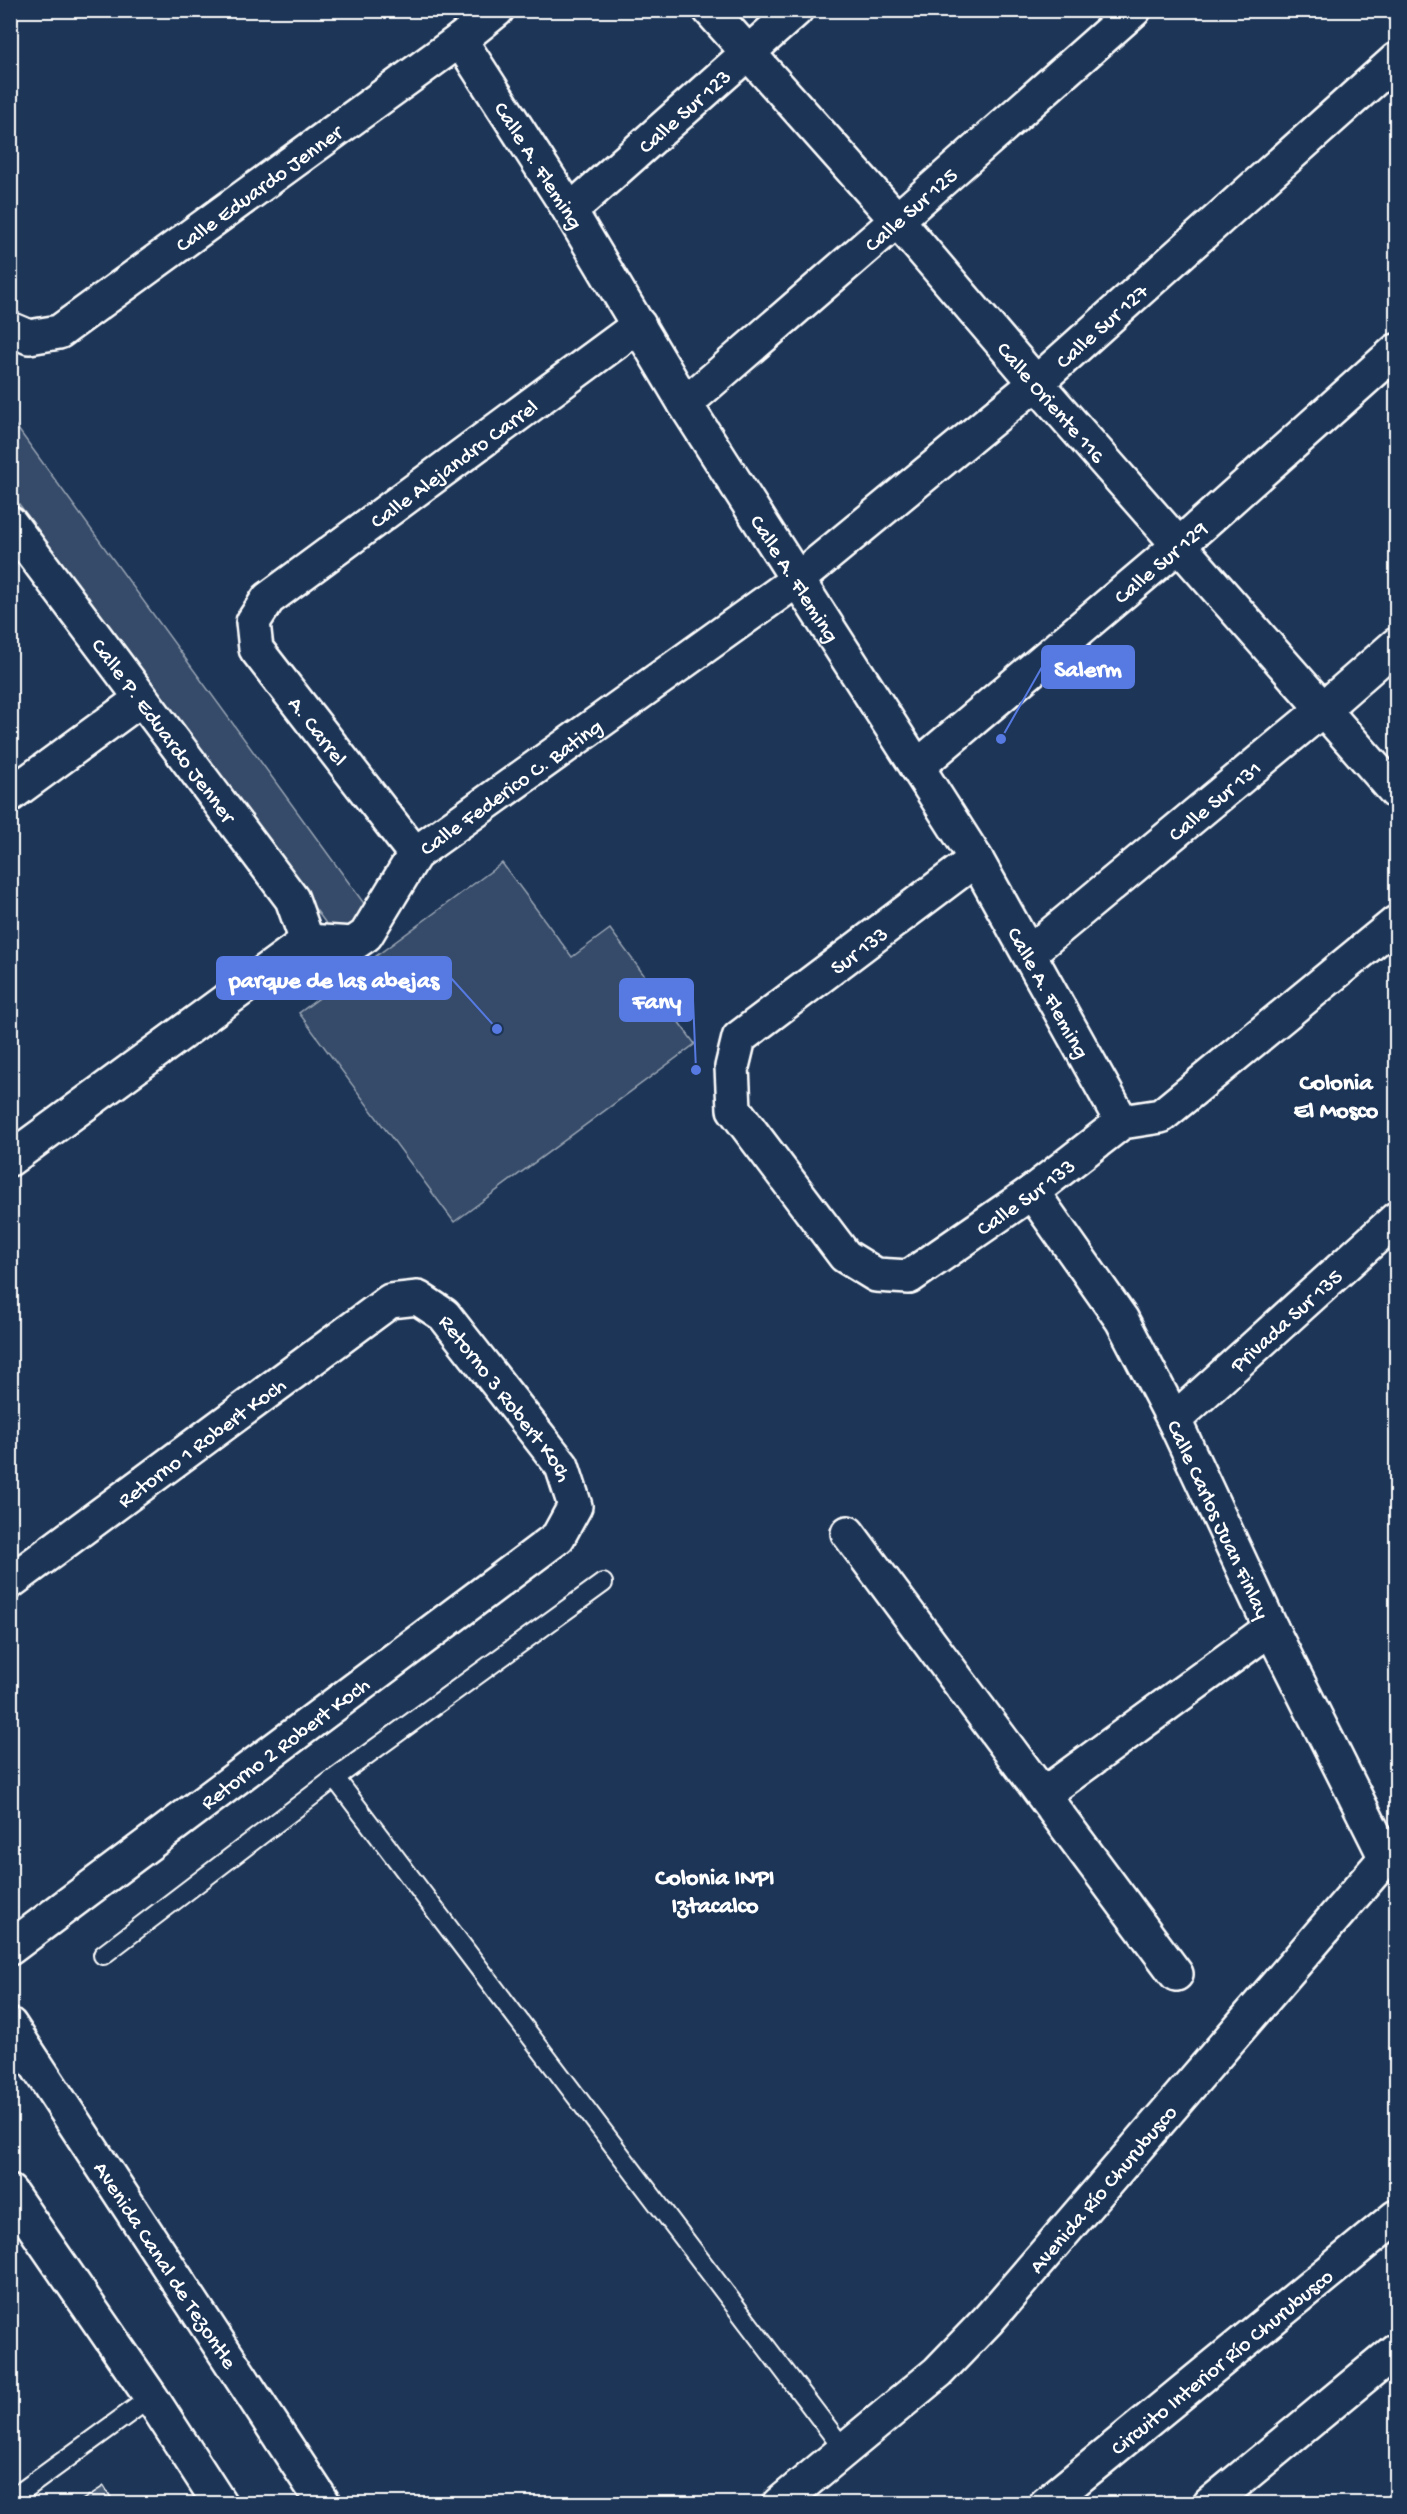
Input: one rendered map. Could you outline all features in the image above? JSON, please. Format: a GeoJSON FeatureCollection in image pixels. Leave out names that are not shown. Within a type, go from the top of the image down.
{"type":"FeatureCollection","features":[{"type":"Feature","properties":{"kind":"main road","name":"Calle Eduardo Jenner"},"geometry":{"type":"LineString","coordinates":[[10,329],[29,337],[59,332],[460,40],[497,10]]}},
{"type":"Feature","properties":{"kind":"main road","name":"Calle Oriente 116"},"geometry":{"type":"LineString","coordinates":[[710,10],[897,220],[1036,383],[1396,792]]}},
{"type":"Feature","properties":{"kind":"main road","name":"Calle Sur 123"},"geometry":{"type":"LineString","coordinates":[[570,211],[796,10]]}},
{"type":"Feature","properties":{"kind":"main road","name":"Calle Sur 125"},"geometry":{"type":"LineString","coordinates":[[685,404],[1134,10]]}},
{"type":"Feature","properties":{"kind":"main road","name":"Calle A. Fleming"},"geometry":{"type":"LineString","coordinates":[[460,40],[570,211],[685,404],[976,859],[1122,1122]]}},
{"type":"Feature","properties":{"kind":"main road","name":"Calle Sur 127"},"geometry":{"type":"LineString","coordinates":[[797,580],[1036,383],[1396,60]]}},
{"type":"Feature","properties":{"kind":"main road","name":"Calle Alejandro Carrel"},"geometry":{"type":"LineString","coordinates":[[268,599],[639,326]]}},
{"type":"Feature","properties":{"kind":"main road","name":"Calle Sur 129"},"geometry":{"type":"LineString","coordinates":[[917,767],[1179,545],[1396,351]]}},
{"type":"Feature","properties":{"kind":"main road","name":"Calle P. Eduardo Jenner"},"geometry":{"type":"LineString","coordinates":[[10,523],[292,899],[307,941]]}},
{"type":"Feature","properties":{"kind":"main road","name":"Calle Federico C. Bating"},"geometry":{"type":"LineString","coordinates":[[307,941],[353,944],[366,935],[415,854],[797,580]]}},
{"type":"Feature","properties":{"kind":"main road","name":"A. Carrel"},"geometry":{"type":"LineString","coordinates":[[268,599],[253,622],[256,649],[415,854]]}},
{"type":"Feature","properties":{"kind":"main road","name":"Calle Sur 131"},"geometry":{"type":"LineString","coordinates":[[1029,953],[1323,709],[1396,645]]}},
{"type":"Feature","properties":{"kind":"main road"},"geometry":{"type":"LineString","coordinates":[[10,795],[141,699]]}},
{"type":"Feature","properties":{"kind":"main road","name":"Sur 133"},"geometry":{"type":"LineString","coordinates":[[739,1038],[976,859]]}},
{"type":"Feature","properties":{"kind":"main road","name":"Calle Sur 133"},"geometry":{"type":"LineString","coordinates":[[739,1038],[732,1067],[734,1109],[846,1256],[876,1275],[909,1277],[1032,1192],[1122,1122],[1161,1116],[1396,923]]}},
{"type":"Feature","properties":{"kind":"main road"},"geometry":{"type":"LineString","coordinates":[[10,1159],[307,941]]}},
{"type":"Feature","properties":{"kind":"main road","name":"Calle Carlos Juan Finlay"},"geometry":{"type":"LineString","coordinates":[[1032,1192],[1122,1320],[1174,1420],[1271,1628],[1391,1852]]}},
{"type":"Feature","properties":{"kind":"main road","name":"Privada Sur 135"},"geometry":{"type":"LineString","coordinates":[[1174,1420],[1396,1218]]}},
{"type":"Feature","properties":{"kind":"main road","name":"Retorno 3 Robert Koch"},"geometry":{"type":"LineString","coordinates":[[390,1301],[418,1298],[444,1315],[562,1466],[575,1506],[558,1537]]}},
{"type":"Feature","properties":{"kind":"main road","name":"Retorno 1 Robert Koch"},"geometry":{"type":"LineString","coordinates":[[10,1582],[390,1301]]}},
{"type":"Feature","properties":{"kind":"main road"},"geometry":{"type":"LineString","coordinates":[[848,1533],[1176,1974]]}},
{"type":"Feature","properties":{"kind":"main road","name":"Retorno 2 Robert Koch"},"geometry":{"type":"LineString","coordinates":[[10,1948],[558,1537]]}},
{"type":"Feature","properties":{"kind":"main road"},"geometry":{"type":"LineString","coordinates":[[1044,1794],[1271,1628]]}},
{"type":"Feature","properties":{"kind":"main road","name":"Avenida Río Churubusco"},"geometry":{"type":"LineString","coordinates":[[779,2504],[938,2372],[988,2320],[1391,1852]]}},
{"type":"Feature","properties":{"kind":"main road","name":"Avenida Canal de Tezontle"},"geometry":{"type":"LineString","coordinates":[[10,2025],[324,2504]]}},
{"type":"Feature","properties":{"kind":"main road"},"geometry":{"type":"LineString","coordinates":[[10,2192],[151,2397],[220,2504]]}},
{"type":"Feature","properties":{"kind":"main road","name":"Circuito Interior Río Churubusco"},"geometry":{"type":"LineString","coordinates":[[1046,2504],[1396,2217]]}},
{"type":"Feature","properties":{"kind":"main road"},"geometry":{"type":"LineString","coordinates":[[1222,2494],[1396,2350]]}},
{"type":"Feature","properties":{"kind":"lane"},"geometry":{"type":"LineString","coordinates":[[103,1955],[335,1778],[603,1583]]}},
{"type":"Feature","properties":{"kind":"lane"},"geometry":{"type":"LineString","coordinates":[[335,1778],[845,2451]]}},
{"type":"Feature","properties":{"kind":"lane"},"geometry":{"type":"LineString","coordinates":[[10,2500],[151,2397]]}},
{"type":"Feature","properties":{"kind":"shaded area"},"geometry":{"type":"Polygon","coordinates":[[[10,418],[379,924],[341,944],[11,493],[10,418]]]}},
{"type":"Feature","properties":{"kind":"shaded area"},"geometry":{"type":"Polygon","coordinates":[[[502,863],[572,957],[610,929],[695,1044],[454,1222],[299,1013],[502,863]]]}},
{"type":"Feature","properties":{"kind":"building"},"geometry":{"type":"Polygon","coordinates":[[[104,2486],[115,2504],[76,2504],[104,2486]]]}},
{"type":"Feature","properties":{"kind":"place","name":"Salerm"},"geometry":{"type":"Point","coordinates":[1001,739]}},
{"type":"Feature","properties":{"kind":"place","name":"parque de las abejas"},"geometry":{"type":"Point","coordinates":[497,1029]}},
{"type":"Feature","properties":{"kind":"place","name":"Fany"},"geometry":{"type":"Point","coordinates":[696,1070]}},
{"type":"Feature","properties":{"kind":"district","name":"Colonia El Mosco"},"geometry":{"type":"Point","coordinates":[1336,1095]}},
{"type":"Feature","properties":{"kind":"district","name":"Colonia INPI Iztacalco"},"geometry":{"type":"Point","coordinates":[715,1890]}}]}
